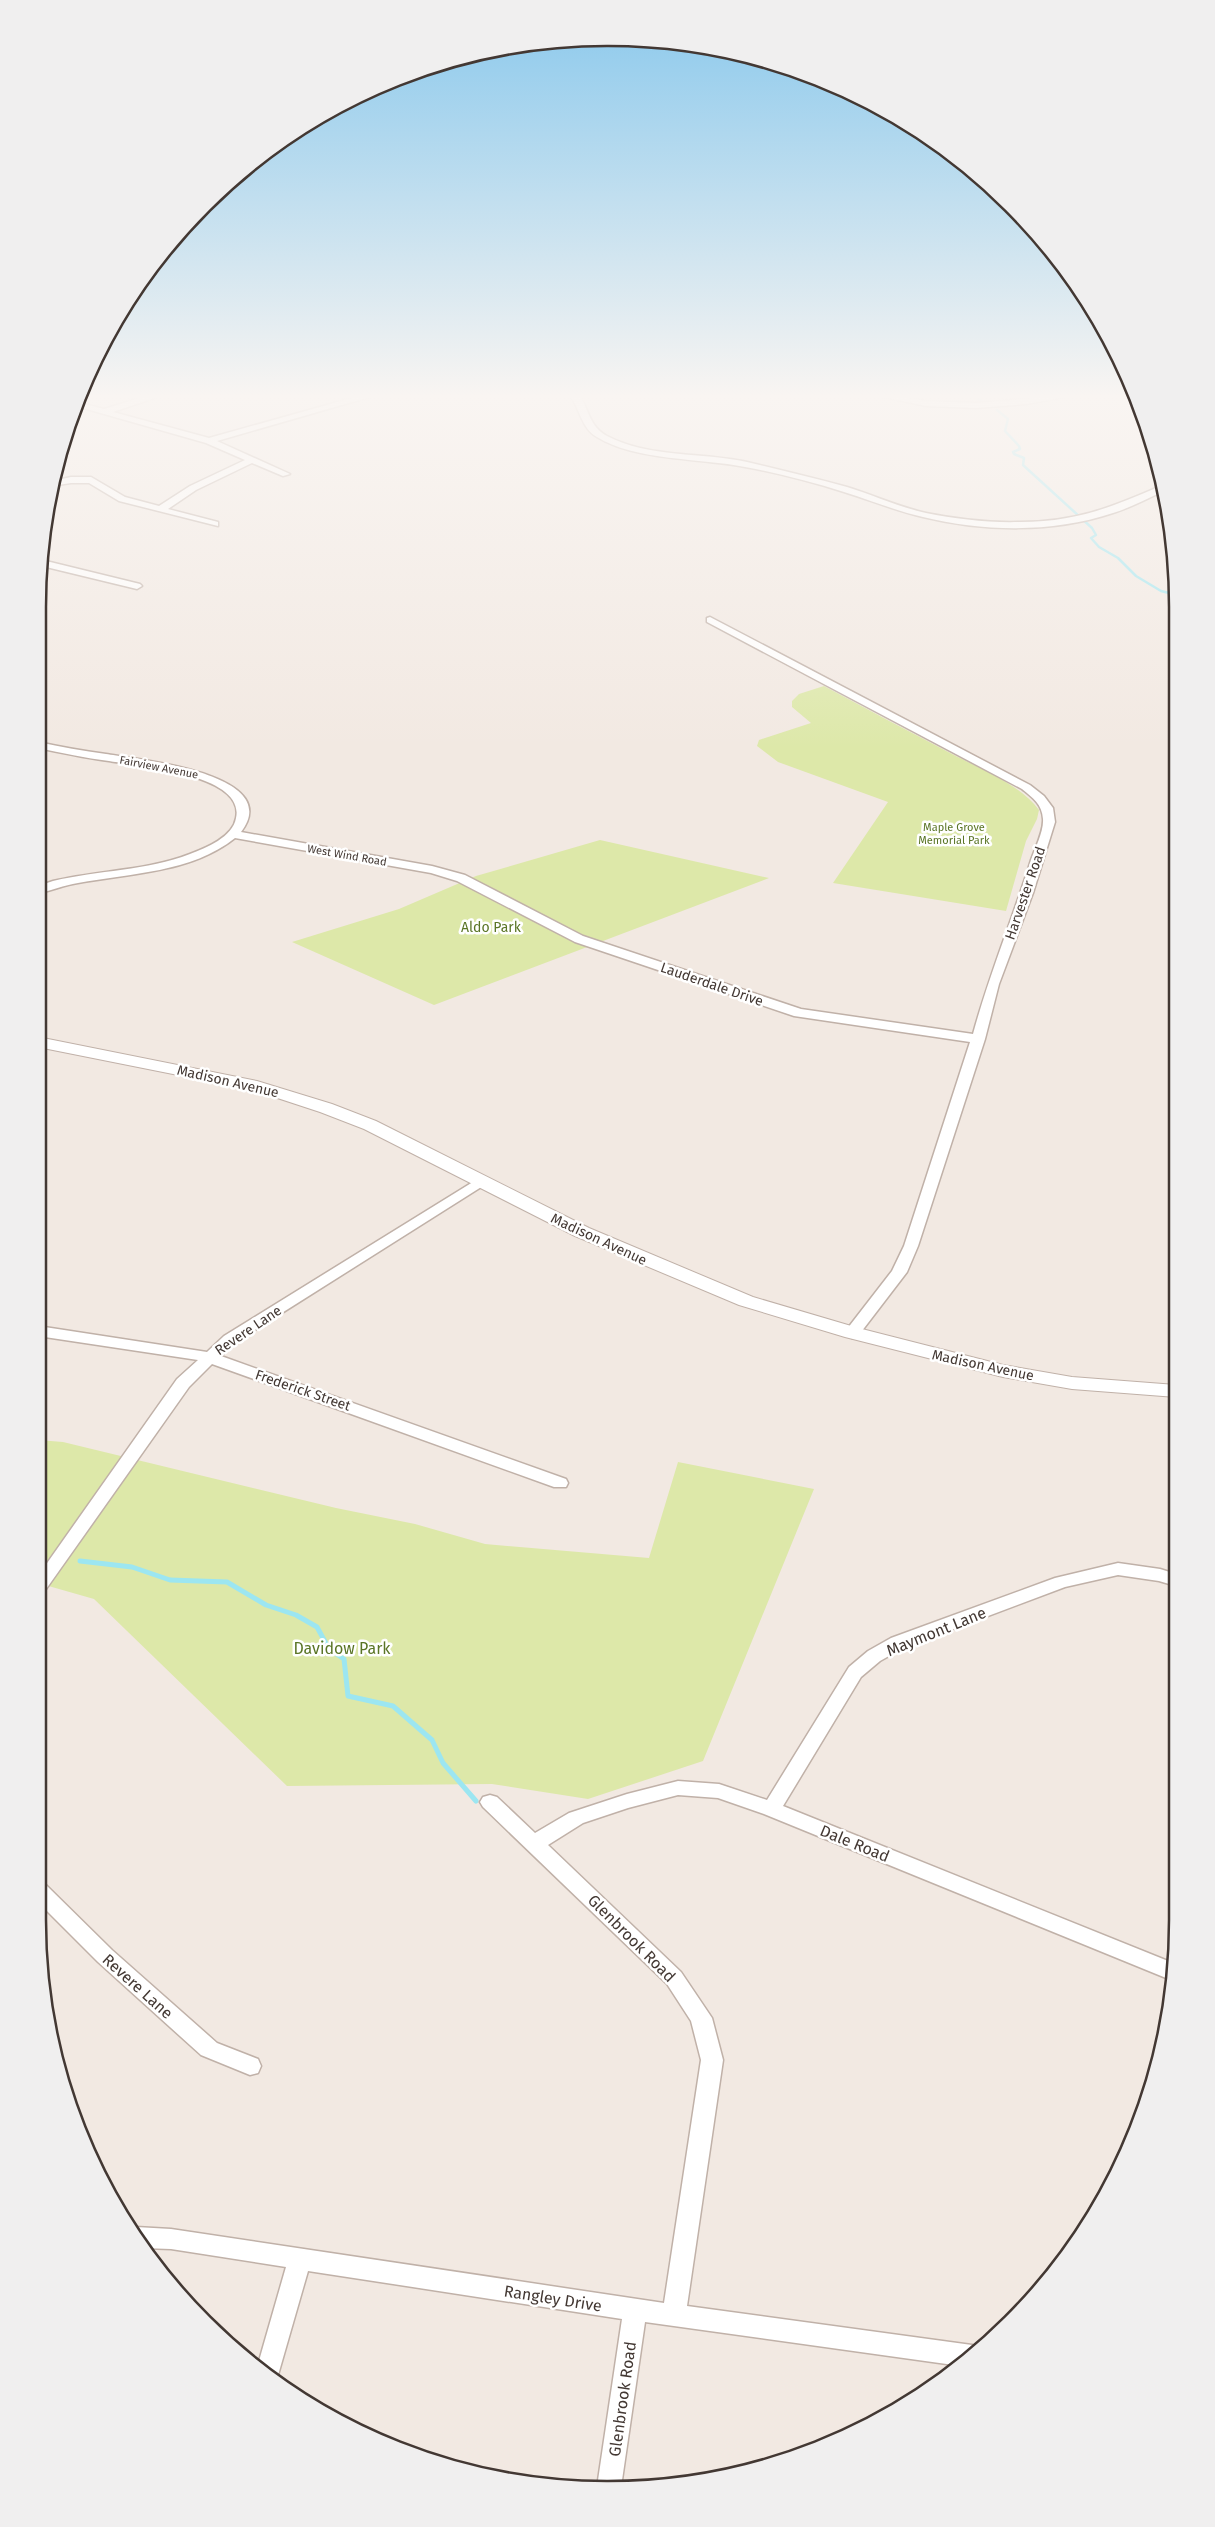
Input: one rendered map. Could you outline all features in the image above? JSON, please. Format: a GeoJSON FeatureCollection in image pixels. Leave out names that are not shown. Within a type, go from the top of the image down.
{"type":"FeatureCollection","features":[{"type":"Feature","properties":{"kind":"street"},"geometry":{"type":"LineString","coordinates":[[172,512],[215,524]]}},
{"type":"Feature","properties":{"kind":"street"},"geometry":{"type":"LineString","coordinates":[[915,512],[955,521],[1022,525],[1077,520],[1107,512]]}},
{"type":"Feature","properties":{"kind":"street"},"geometry":{"type":"LineString","coordinates":[[48,564],[137,586]]}},
{"type":"Feature","properties":{"kind":"street","name":"Harvester Road"},"geometry":{"type":"LineString","coordinates":[[710,620],[1026,788],[1040,798],[1047,808],[1049,822],[993,984],[978,1039],[910,1246],[899,1272],[852,1333]]}},
{"type":"Feature","properties":{"kind":"street","name":"Fairview Avenue"},"geometry":{"type":"LineString","coordinates":[[46,746],[163,767],[201,775],[219,782],[232,790],[241,804],[242,823],[232,834]]}},
{"type":"Feature","properties":{"kind":"street"},"geometry":{"type":"LineString","coordinates":[[46,888],[76,879],[148,869],[172,863],[194,856],[232,834]]}},
{"type":"Feature","properties":{"kind":"street","name":"West Wind Road"},"geometry":{"type":"LineString","coordinates":[[232,834],[432,870],[460,878]]}},
{"type":"Feature","properties":{"kind":"street","name":"Lauderdale Drive"},"geometry":{"type":"LineString","coordinates":[[460,878],[579,939],[790,1010],[978,1039]]}},
{"type":"Feature","properties":{"kind":"street","name":"Madison Avenue"},"geometry":{"type":"LineString","coordinates":[[46,1044],[211,1076],[292,1097],[355,1119],[582,1232],[661,1267],[746,1301],[852,1333],[1003,1371],[1072,1382],[1169,1390]]}},
{"type":"Feature","properties":{"kind":"street","name":"Revere Lane"},"geometry":{"type":"LineString","coordinates":[[46,1577],[183,1383],[208,1357],[230,1339],[481,1181]]}},
{"type":"Feature","properties":{"kind":"street","name":"Frederick Street"},"geometry":{"type":"LineString","coordinates":[[46,1332],[208,1357],[560,1483]]}},
{"type":"Feature","properties":{"kind":"street","name":"Maymont Lane"},"geometry":{"type":"LineString","coordinates":[[771,1809],[855,1672],[874,1656],[897,1643],[1061,1582],[1118,1570],[1169,1578]]}},
{"type":"Feature","properties":{"kind":"street","name":"Dale Road"},"geometry":{"type":"LineString","coordinates":[[535,1843],[576,1818],[627,1801],[678,1788],[719,1791],[771,1809],[1167,1970]]}},
{"type":"Feature","properties":{"kind":"street","name":"Glenbrook Road"},"geometry":{"type":"LineString","coordinates":[[490,1802],[674,1978],[701,2018],[712,2060],[674,2315]]}},
{"type":"Feature","properties":{"kind":"street","name":"Revere Lane"},"geometry":{"type":"LineString","coordinates":[[46,1898],[105,1956],[209,2049],[250,2066]]}},
{"type":"Feature","properties":{"kind":"street","name":"Rangley Drive"},"geometry":{"type":"LineString","coordinates":[[146,2238],[171,2239],[635,2310],[962,2355]]}},
{"type":"Feature","properties":{"kind":"street"},"geometry":{"type":"LineString","coordinates":[[269,2367],[300,2260]]}},
{"type":"Feature","properties":{"kind":"street","name":"Glenbrook Road"},"geometry":{"type":"LineString","coordinates":[[610,2481],[635,2310]]}},
{"type":"Feature","properties":{"kind":"green space","name":"Maple Grove Memorial Park"},"geometry":{"type":"Polygon","coordinates":[[[824,686],[999,778],[1022,793],[1039,810],[1037,819],[1026,841],[1006,911],[833,883],[888,802],[778,762],[757,746],[759,740],[811,723],[792,707],[792,701],[799,694],[824,686]]]}},
{"type":"Feature","properties":{"kind":"green space","name":"Aldo Park"},"geometry":{"type":"Polygon","coordinates":[[[600,840],[769,878],[434,1005],[292,942],[399,909],[476,876],[600,840]]]}},
{"type":"Feature","properties":{"kind":"green space","name":"Davidow Park"},"geometry":{"type":"Polygon","coordinates":[[[46,1441],[63,1442],[336,1508],[415,1524],[485,1544],[649,1558],[678,1462],[814,1489],[703,1761],[588,1799],[492,1784],[287,1786],[94,1599],[46,1585],[46,1441]]]}},
{"type":"Feature","properties":{"kind":"waterway"},"geometry":{"type":"LineString","coordinates":[[1074,512],[1092,528],[1096,535],[1091,538],[1099,547],[1118,558],[1136,576],[1161,591],[1169,593]]}},
{"type":"Feature","properties":{"kind":"waterway"},"geometry":{"type":"LineString","coordinates":[[80,1561],[132,1567],[170,1580],[227,1582],[266,1605],[296,1615],[317,1627],[329,1649],[344,1659],[348,1696],[393,1706],[432,1740],[443,1763],[476,1801]]}}]}
